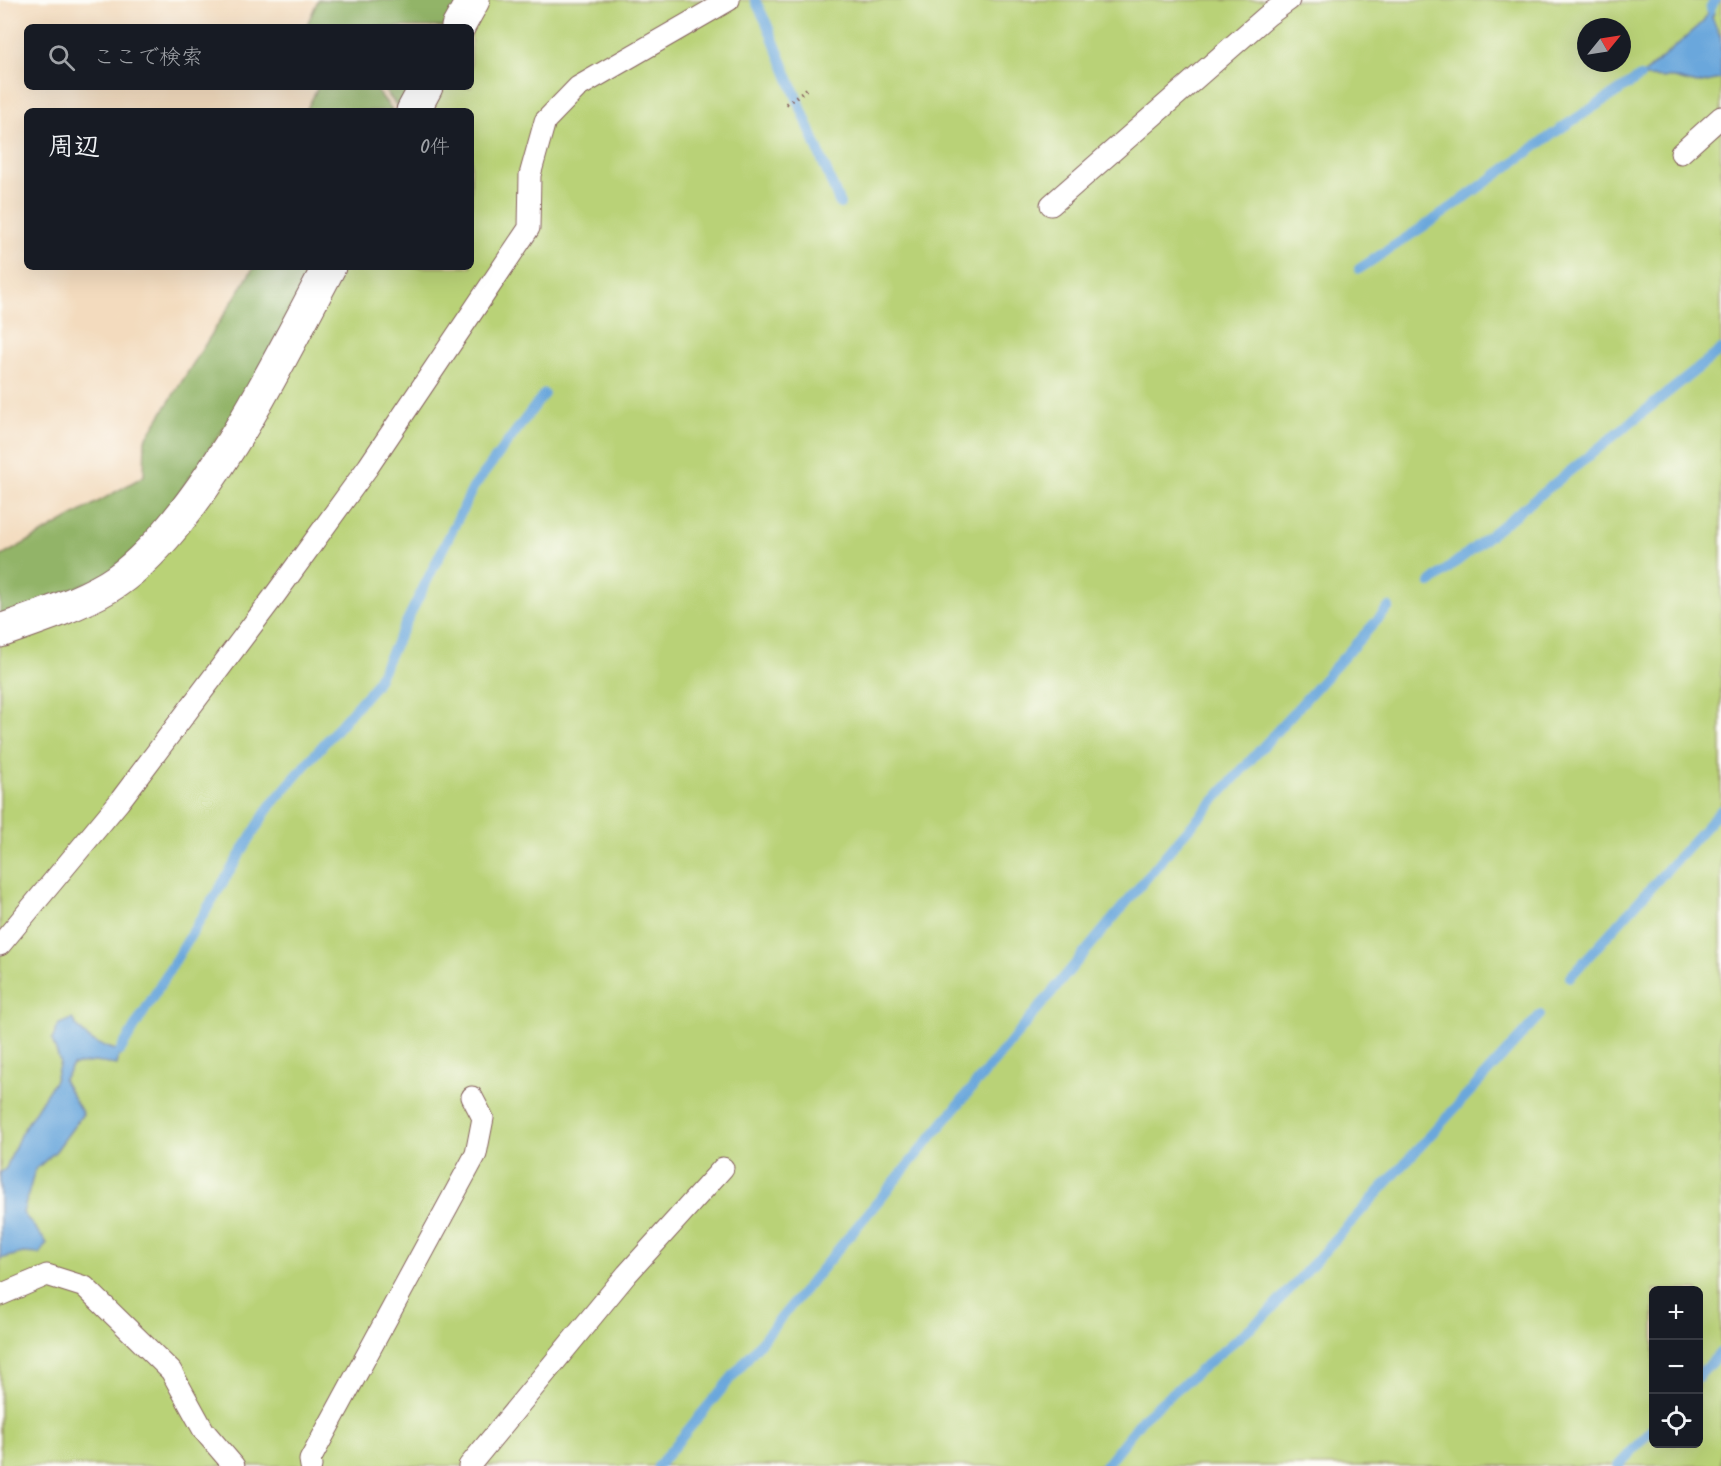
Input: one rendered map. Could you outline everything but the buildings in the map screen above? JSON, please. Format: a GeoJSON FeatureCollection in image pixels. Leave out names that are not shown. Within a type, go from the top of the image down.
{"type":"FeatureCollection","features":[{"type":"Feature","properties":{"kind":"street"},"geometry":{"type":"LineString","coordinates":[[460,24],[473,0]]}},
{"type":"Feature","properties":{"kind":"street"},"geometry":{"type":"LineString","coordinates":[[415,108],[424,90]]}},
{"type":"Feature","properties":{"kind":"street"},"geometry":{"type":"LineString","coordinates":[[0,631],[52,613],[110,586],[153,549],[202,490],[240,431],[327,270]]}},
{"type":"Feature","properties":{"kind":"lane"},"geometry":{"type":"LineString","coordinates":[[0,945],[119,802],[275,595],[368,466],[529,228],[530,175],[545,121],[578,87],[729,0]]}},
{"type":"Feature","properties":{"kind":"lane"},"geometry":{"type":"LineString","coordinates":[[1051,205],[1267,16],[1289,0]]}},
{"type":"Feature","properties":{"kind":"lane"},"geometry":{"type":"LineString","coordinates":[[1681,153],[1721,117]]}},
{"type":"Feature","properties":{"kind":"lane"},"geometry":{"type":"LineString","coordinates":[[311,1466],[310,1460],[476,1154],[483,1119],[472,1097]]}},
{"type":"Feature","properties":{"kind":"lane"},"geometry":{"type":"LineString","coordinates":[[470,1466],[627,1274],[723,1168]]}},
{"type":"Feature","properties":{"kind":"lane"},"geometry":{"type":"LineString","coordinates":[[0,1295],[47,1275],[85,1287],[171,1371],[204,1431],[234,1466]]}},
{"type":"Feature","properties":{"kind":"path"},"geometry":{"type":"LineString","coordinates":[[786,104],[808,88]]}},
{"type":"Feature","properties":{"kind":"green space"},"geometry":{"type":"Polygon","coordinates":[[[318,0],[461,0],[448,24],[307,24],[318,0]]]}},
{"type":"Feature","properties":{"kind":"green space"},"geometry":{"type":"Polygon","coordinates":[[[486,0],[1721,0],[1721,1466],[0,1466],[0,641],[338,270],[474,270],[474,108],[427,108],[436,90],[474,90],[473,24],[486,0]]]}},
{"type":"Feature","properties":{"kind":"green space"},"geometry":{"type":"Polygon","coordinates":[[[316,90],[376,90],[391,108],[308,108],[316,90]]]}},
{"type":"Feature","properties":{"kind":"green space"},"geometry":{"type":"Polygon","coordinates":[[[384,90],[412,90],[402,108],[399,108],[384,90]]]}},
{"type":"Feature","properties":{"kind":"green space"},"geometry":{"type":"Polygon","coordinates":[[[252,270],[315,270],[245,397],[148,538],[104,576],[0,619],[0,557],[144,476],[145,440],[252,270]]]}},
{"type":"Feature","properties":{"kind":"water"},"geometry":{"type":"Polygon","coordinates":[[[1710,9],[1714,13],[1712,17],[1721,39],[1721,79],[1697,84],[1674,78],[1640,77],[1702,23],[1710,9]]]}},
{"type":"Feature","properties":{"kind":"water"},"geometry":{"type":"Polygon","coordinates":[[[72,1019],[92,1041],[120,1051],[117,1065],[94,1062],[73,1065],[63,1080],[83,1114],[56,1151],[35,1170],[23,1213],[47,1243],[40,1254],[23,1253],[0,1259],[0,1173],[6,1168],[20,1135],[55,1080],[60,1062],[52,1040],[59,1024],[72,1019]]]}},
{"type":"Feature","properties":{"kind":"waterway"},"geometry":{"type":"LineString","coordinates":[[755,0],[840,204]]}},
{"type":"Feature","properties":{"kind":"waterway"},"geometry":{"type":"LineString","coordinates":[[1710,9],[1715,0]]}},
{"type":"Feature","properties":{"kind":"waterway"},"geometry":{"type":"LineString","coordinates":[[1359,269],[1438,217],[1560,129],[1640,77]]}},
{"type":"Feature","properties":{"kind":"waterway"},"geometry":{"type":"LineString","coordinates":[[1430,583],[1721,350]]}},
{"type":"Feature","properties":{"kind":"waterway"},"geometry":{"type":"LineString","coordinates":[[120,1051],[269,807],[375,685],[473,488],[544,394]]}},
{"type":"Feature","properties":{"kind":"waterway"},"geometry":{"type":"LineString","coordinates":[[658,1466],[1174,845],[1389,607]]}},
{"type":"Feature","properties":{"kind":"waterway"},"geometry":{"type":"LineString","coordinates":[[1570,977],[1721,810]]}},
{"type":"Feature","properties":{"kind":"waterway"},"geometry":{"type":"LineString","coordinates":[[1105,1466],[1144,1417],[1269,1312],[1540,1015]]}},
{"type":"Feature","properties":{"kind":"waterway"},"geometry":{"type":"LineString","coordinates":[[1703,1372],[1721,1352]]}},
{"type":"Feature","properties":{"kind":"waterway"},"geometry":{"type":"LineString","coordinates":[[1618,1466],[1649,1432]]}}]}
